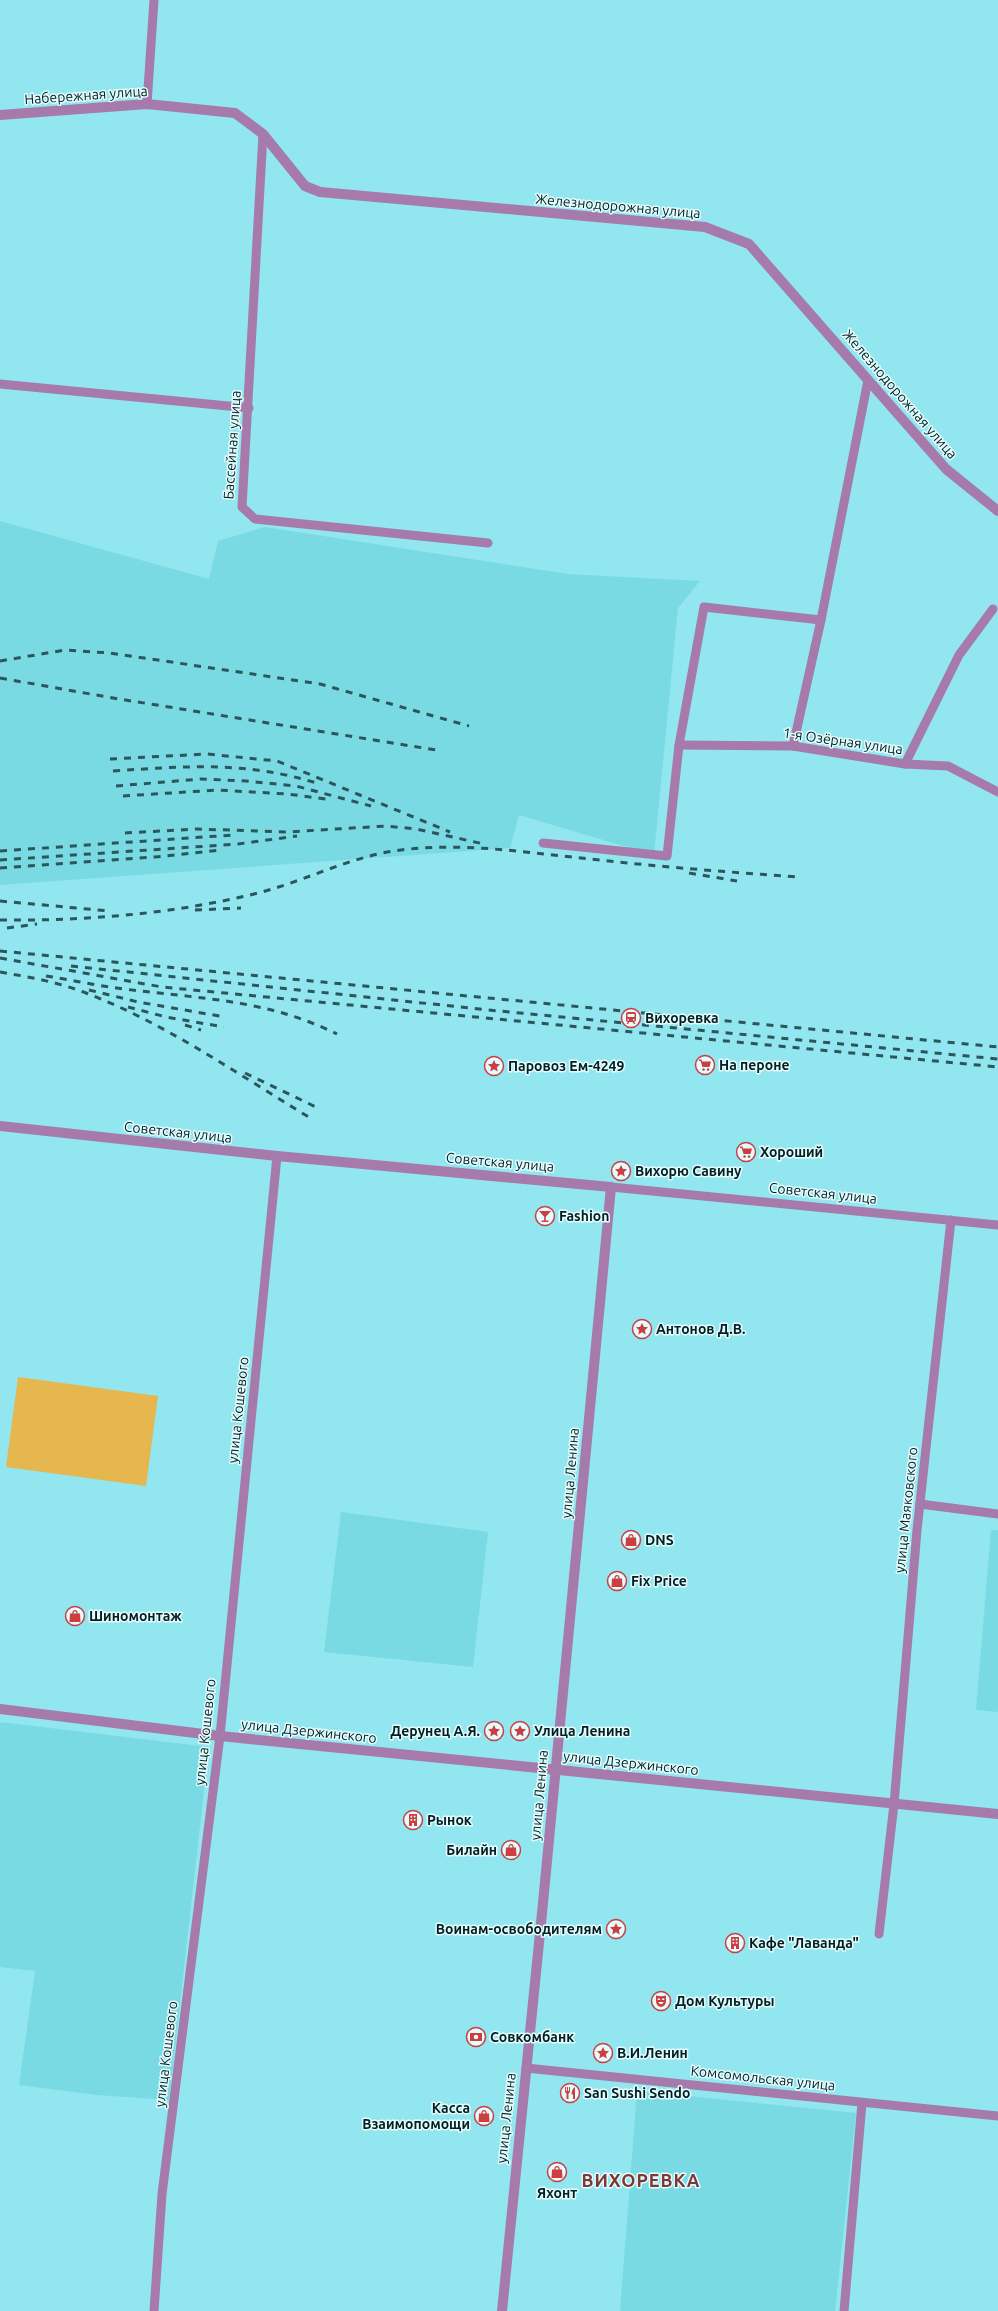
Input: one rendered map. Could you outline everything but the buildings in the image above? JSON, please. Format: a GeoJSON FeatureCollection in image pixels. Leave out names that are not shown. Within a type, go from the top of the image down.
{"type":"FeatureCollection","features":[{"type":"Feature","properties":{"kind":"street"},"geometry":{"type":"LineString","coordinates":[[147,104],[154,3]]}},
{"type":"Feature","properties":{"kind":"street","name":"Набережная улица"},"geometry":{"type":"LineString","coordinates":[[0,115],[147,104],[235,113],[263,134]]}},
{"type":"Feature","properties":{"kind":"street","name":"Железнодорожная улица"},"geometry":{"type":"LineString","coordinates":[[263,134],[305,186],[320,192],[705,227],[750,244],[946,469],[998,511]]}},
{"type":"Feature","properties":{"kind":"street","name":"Бассейная улица"},"geometry":{"type":"LineString","coordinates":[[263,134],[249,408],[242,507],[254,519],[488,543]]}},
{"type":"Feature","properties":{"kind":"street"},"geometry":{"type":"LineString","coordinates":[[793,746],[821,620],[868,380]]}},
{"type":"Feature","properties":{"kind":"street"},"geometry":{"type":"LineString","coordinates":[[0,384],[249,408]]}},
{"type":"Feature","properties":{"kind":"street"},"geometry":{"type":"LineString","coordinates":[[543,843],[667,856],[679,745],[704,607],[821,620]]}},
{"type":"Feature","properties":{"kind":"street"},"geometry":{"type":"LineString","coordinates":[[905,764],[958,654],[993,609]]}},
{"type":"Feature","properties":{"kind":"street","name":"1-я Озёрная улица"},"geometry":{"type":"LineString","coordinates":[[679,745],[793,746],[905,764],[948,766],[998,792]]}},
{"type":"Feature","properties":{"kind":"street","name":"Советская улица"},"geometry":{"type":"LineString","coordinates":[[0,1126],[277,1156],[998,1225]]}},
{"type":"Feature","properties":{"kind":"street","name":"улица Кошевого"},"geometry":{"type":"LineString","coordinates":[[154,2311],[162,2194],[220,1736],[277,1156]]}},
{"type":"Feature","properties":{"kind":"street","name":"улица Ленина"},"geometry":{"type":"LineString","coordinates":[[502,2311],[556,1770],[611,1187]]}},
{"type":"Feature","properties":{"kind":"street","name":"улица Маяковского"},"geometry":{"type":"LineString","coordinates":[[879,1934],[894,1804],[920,1504],[951,1220]]}},
{"type":"Feature","properties":{"kind":"street"},"geometry":{"type":"LineString","coordinates":[[920,1504],[998,1514]]}},
{"type":"Feature","properties":{"kind":"street","name":"улица Дзержинского"},"geometry":{"type":"LineString","coordinates":[[0,1709],[220,1736],[998,1814]]}},
{"type":"Feature","properties":{"kind":"street","name":"Комсомольская улица"},"geometry":{"type":"LineString","coordinates":[[526,2068],[998,2116]]}},
{"type":"Feature","properties":{"kind":"street"},"geometry":{"type":"LineString","coordinates":[[844,2311],[862,2103]]}},
{"type":"Feature","properties":{"kind":"shaded area"},"geometry":{"type":"Polygon","coordinates":[[[0,521],[209,579],[218,541],[265,527],[568,574],[700,581],[678,608],[654,855],[519,815],[510,848],[0,885],[0,521]]]}},
{"type":"Feature","properties":{"kind":"shaded area"},"geometry":{"type":"Polygon","coordinates":[[[18,1377],[158,1396],[146,1486],[6,1467],[18,1377]]]}},
{"type":"Feature","properties":{"kind":"shaded area"},"geometry":{"type":"Polygon","coordinates":[[[341,1512],[488,1532],[473,1667],[324,1652],[341,1512]]]}},
{"type":"Feature","properties":{"kind":"shaded area"},"geometry":{"type":"Polygon","coordinates":[[[991,1530],[998,1530],[998,1712],[976,1710],[991,1530]]]}},
{"type":"Feature","properties":{"kind":"shaded area"},"geometry":{"type":"Polygon","coordinates":[[[0,1722],[209,1747],[169,2100],[97,2095],[19,2085],[35,1971],[0,1967],[0,1722]]]}},
{"type":"Feature","properties":{"kind":"shaded area"},"geometry":{"type":"Polygon","coordinates":[[[637,2091],[856,2113],[835,2311],[620,2311],[637,2091]]]}},
{"type":"Feature","properties":{"kind":"railway"},"geometry":{"type":"LineString","coordinates":[[0,661],[65,650],[110,653],[320,684],[469,726]]}},
{"type":"Feature","properties":{"kind":"railway"},"geometry":{"type":"LineString","coordinates":[[0,678],[113,698],[436,750]]}},
{"type":"Feature","properties":{"kind":"railway"},"geometry":{"type":"LineString","coordinates":[[110,759],[207,754],[277,761],[450,832]]}},
{"type":"Feature","properties":{"kind":"railway"},"geometry":{"type":"LineString","coordinates":[[113,771],[192,767],[242,768],[293,777],[320,784]]}},
{"type":"Feature","properties":{"kind":"railway"},"geometry":{"type":"LineString","coordinates":[[116,786],[201,779],[246,781],[296,786],[371,806]]}},
{"type":"Feature","properties":{"kind":"railway"},"geometry":{"type":"LineString","coordinates":[[123,796],[218,790],[287,794],[326,799]]}},
{"type":"Feature","properties":{"kind":"railway"},"geometry":{"type":"LineString","coordinates":[[125,833],[197,829],[287,832],[386,826],[416,829],[484,844]]}},
{"type":"Feature","properties":{"kind":"railway"},"geometry":{"type":"LineString","coordinates":[[0,851],[233,835]]}},
{"type":"Feature","properties":{"kind":"railway"},"geometry":{"type":"LineString","coordinates":[[0,860],[238,844],[297,836]]}},
{"type":"Feature","properties":{"kind":"railway"},"geometry":{"type":"LineString","coordinates":[[0,920],[64,919],[128,915],[192,907],[273,889],[345,863],[382,853],[425,848],[449,847],[497,849],[669,867],[798,877]]}},
{"type":"Feature","properties":{"kind":"railway"},"geometry":{"type":"LineString","coordinates":[[0,868],[155,857],[220,850]]}},
{"type":"Feature","properties":{"kind":"railway"},"geometry":{"type":"LineString","coordinates":[[689,873],[737,881]]}},
{"type":"Feature","properties":{"kind":"railway"},"geometry":{"type":"LineString","coordinates":[[0,901],[109,911]]}},
{"type":"Feature","properties":{"kind":"railway"},"geometry":{"type":"LineString","coordinates":[[195,910],[241,908]]}},
{"type":"Feature","properties":{"kind":"railway"},"geometry":{"type":"LineString","coordinates":[[7,928],[37,924]]}},
{"type":"Feature","properties":{"kind":"railway"},"geometry":{"type":"LineString","coordinates":[[0,951],[998,1047]]}},
{"type":"Feature","properties":{"kind":"railway"},"geometry":{"type":"LineString","coordinates":[[0,958],[162,987],[998,1067]]}},
{"type":"Feature","properties":{"kind":"railway"},"geometry":{"type":"LineString","coordinates":[[71,966],[489,1010],[998,1059]]}},
{"type":"Feature","properties":{"kind":"railway"},"geometry":{"type":"LineString","coordinates":[[0,972],[65,986],[115,1005],[173,1034],[312,1119]]}},
{"type":"Feature","properties":{"kind":"railway"},"geometry":{"type":"LineString","coordinates":[[46,976],[114,988],[207,998],[259,1007],[311,1022],[337,1034]]}},
{"type":"Feature","properties":{"kind":"railway"},"geometry":{"type":"LineString","coordinates":[[89,990],[138,1002],[225,1017]]}},
{"type":"Feature","properties":{"kind":"railway"},"geometry":{"type":"LineString","coordinates":[[128,1007],[166,1017],[224,1027]]}},
{"type":"Feature","properties":{"kind":"railway"},"geometry":{"type":"LineString","coordinates":[[185,1025],[201,1030]]}},
{"type":"Feature","properties":{"kind":"railway"},"geometry":{"type":"LineString","coordinates":[[245,1073],[318,1108]]}},
{"type":"Feature","properties":{"kind":"place","name":"Вихоревка"},"geometry":{"type":"Point","coordinates":[631,1018]}},
{"type":"Feature","properties":{"kind":"place","name":"На пероне"},"geometry":{"type":"Point","coordinates":[705,1065]}},
{"type":"Feature","properties":{"kind":"place","name":"Паровоз Ем-4249"},"geometry":{"type":"Point","coordinates":[494,1066]}},
{"type":"Feature","properties":{"kind":"place","name":"Хороший"},"geometry":{"type":"Point","coordinates":[746,1152]}},
{"type":"Feature","properties":{"kind":"place","name":"Вихорю Савину"},"geometry":{"type":"Point","coordinates":[621,1171]}},
{"type":"Feature","properties":{"kind":"place","name":"Fashion"},"geometry":{"type":"Point","coordinates":[545,1216]}},
{"type":"Feature","properties":{"kind":"place","name":"Антонов Д.В."},"geometry":{"type":"Point","coordinates":[642,1329]}},
{"type":"Feature","properties":{"kind":"place","name":"DNS"},"geometry":{"type":"Point","coordinates":[631,1540]}},
{"type":"Feature","properties":{"kind":"place","name":"Fix Price"},"geometry":{"type":"Point","coordinates":[617,1581]}},
{"type":"Feature","properties":{"kind":"place","name":"Шиномонтаж"},"geometry":{"type":"Point","coordinates":[75,1616]}},
{"type":"Feature","properties":{"kind":"place","name":"Дерунец А.Я."},"geometry":{"type":"Point","coordinates":[494,1731]}},
{"type":"Feature","properties":{"kind":"place","name":"Улица Ленина"},"geometry":{"type":"Point","coordinates":[520,1731]}},
{"type":"Feature","properties":{"kind":"place","name":"Рынок"},"geometry":{"type":"Point","coordinates":[413,1820]}},
{"type":"Feature","properties":{"kind":"place","name":"Билайн"},"geometry":{"type":"Point","coordinates":[511,1850]}},
{"type":"Feature","properties":{"kind":"place","name":"Воинам-освободителям"},"geometry":{"type":"Point","coordinates":[616,1929]}},
{"type":"Feature","properties":{"kind":"place","name":"Кафе \"Лаванда\""},"geometry":{"type":"Point","coordinates":[735,1943]}},
{"type":"Feature","properties":{"kind":"place","name":"Дом Культуры"},"geometry":{"type":"Point","coordinates":[661,2001]}},
{"type":"Feature","properties":{"kind":"place","name":"Совкомбанк"},"geometry":{"type":"Point","coordinates":[476,2037]}},
{"type":"Feature","properties":{"kind":"place","name":"В.И.Ленин"},"geometry":{"type":"Point","coordinates":[603,2053]}},
{"type":"Feature","properties":{"kind":"place","name":"San Sushi Sendo"},"geometry":{"type":"Point","coordinates":[570,2093]}},
{"type":"Feature","properties":{"kind":"place","name":"Касса Взаимопомощи"},"geometry":{"type":"Point","coordinates":[484,2116]}},
{"type":"Feature","properties":{"kind":"place","name":"Яхонт"},"geometry":{"type":"Point","coordinates":[557,2172]}},
{"type":"Feature","properties":{"kind":"district","name":"ВИХОРЕВКА"},"geometry":{"type":"Point","coordinates":[641,2181]}}]}
